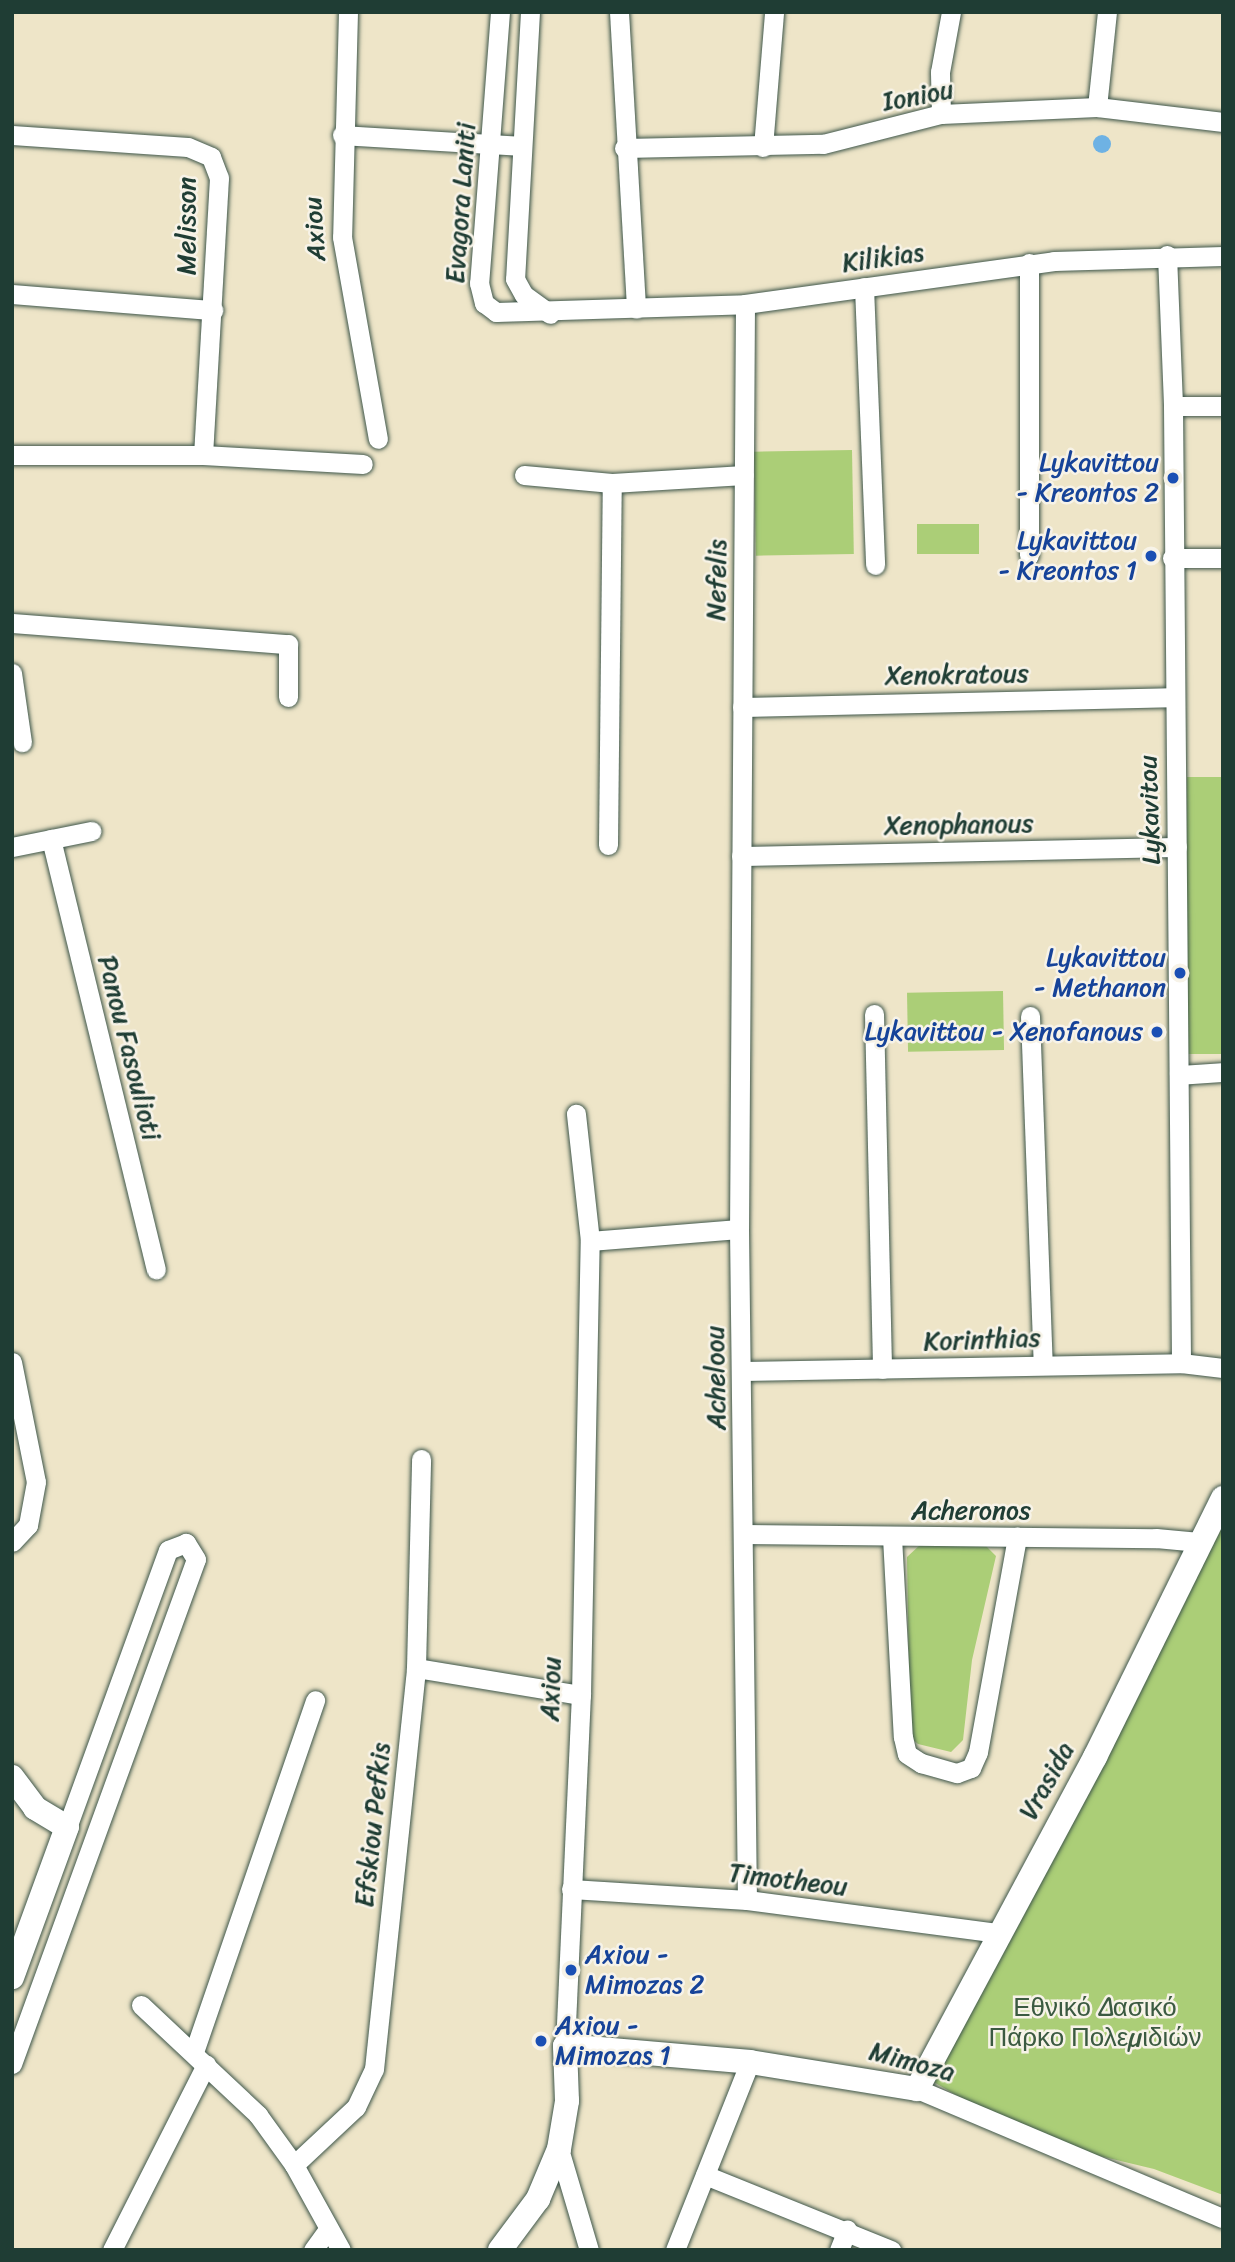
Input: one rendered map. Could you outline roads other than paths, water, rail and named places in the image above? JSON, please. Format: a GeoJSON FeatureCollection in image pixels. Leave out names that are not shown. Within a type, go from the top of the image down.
{"type":"FeatureCollection","features":[{"type":"Feature","properties":{"kind":"street","name":"Axiou"},"geometry":{"type":"LineString","coordinates":[[348,12],[342,135],[342,237],[378,439]]}},
{"type":"Feature","properties":{"kind":"street","name":"Evagora Laniti"},"geometry":{"type":"LineString","coordinates":[[500,12],[479,294],[496,312],[550,314]]}},
{"type":"Feature","properties":{"kind":"street"},"geometry":{"type":"LineString","coordinates":[[530,12],[515,279],[524,295],[550,314]]}},
{"type":"Feature","properties":{"kind":"street"},"geometry":{"type":"LineString","coordinates":[[619,12],[624,148],[636,309]]}},
{"type":"Feature","properties":{"kind":"street"},"geometry":{"type":"LineString","coordinates":[[763,147],[774,12]]}},
{"type":"Feature","properties":{"kind":"street"},"geometry":{"type":"LineString","coordinates":[[942,114],[940,72],[951,12]]}},
{"type":"Feature","properties":{"kind":"street"},"geometry":{"type":"LineString","coordinates":[[1097,107],[1107,12]]}},
{"type":"Feature","properties":{"kind":"street","name":"Ioniou"},"geometry":{"type":"LineString","coordinates":[[624,148],[823,144],[942,114],[1097,107],[1223,122]]}},
{"type":"Feature","properties":{"kind":"street","name":"Melisson"},"geometry":{"type":"LineString","coordinates":[[12,135],[187,147],[211,157],[219,178],[203,455]]}},
{"type":"Feature","properties":{"kind":"street"},"geometry":{"type":"LineString","coordinates":[[342,135],[522,146]]}},
{"type":"Feature","properties":{"kind":"street","name":"Kilikias"},"geometry":{"type":"LineString","coordinates":[[550,314],[745,304],[1029,263],[1167,255],[1223,256]]}},
{"type":"Feature","properties":{"kind":"street","name":"Lykavitou"},"geometry":{"type":"LineString","coordinates":[[1167,255],[1173,407],[1172,696],[1177,847],[1181,1363]]}},
{"type":"Feature","properties":{"kind":"street"},"geometry":{"type":"LineString","coordinates":[[1029,263],[1029,555]]}},
{"type":"Feature","properties":{"kind":"street"},"geometry":{"type":"LineString","coordinates":[[864,288],[875,565]]}},
{"type":"Feature","properties":{"kind":"street"},"geometry":{"type":"LineString","coordinates":[[12,294],[212,310]]}},
{"type":"Feature","properties":{"kind":"street","name":"Nefelis"},"geometry":{"type":"LineString","coordinates":[[741,856],[745,304]]}},
{"type":"Feature","properties":{"kind":"street"},"geometry":{"type":"LineString","coordinates":[[1173,407],[1223,406]]}},
{"type":"Feature","properties":{"kind":"street"},"geometry":{"type":"LineString","coordinates":[[12,455],[203,455],[363,464]]}},
{"type":"Feature","properties":{"kind":"street"},"geometry":{"type":"LineString","coordinates":[[524,475],[612,483],[744,475]]}},
{"type":"Feature","properties":{"kind":"street"},"geometry":{"type":"LineString","coordinates":[[608,845],[612,483]]}},
{"type":"Feature","properties":{"kind":"street"},"geometry":{"type":"LineString","coordinates":[[1172,558],[1223,558]]}},
{"type":"Feature","properties":{"kind":"street"},"geometry":{"type":"LineString","coordinates":[[12,623],[288,645],[288,697]]}},
{"type":"Feature","properties":{"kind":"street"},"geometry":{"type":"LineString","coordinates":[[12,673],[22,742]]}},
{"type":"Feature","properties":{"kind":"street","name":"Xenokratous"},"geometry":{"type":"LineString","coordinates":[[742,707],[1172,696]]}},
{"type":"Feature","properties":{"kind":"street"},"geometry":{"type":"LineString","coordinates":[[12,847],[91,831]]}},
{"type":"Feature","properties":{"kind":"street","name":"Panou Fasoulioti"},"geometry":{"type":"LineString","coordinates":[[51,839],[156,1269]]}},
{"type":"Feature","properties":{"kind":"street","name":"Xenophanous"},"geometry":{"type":"LineString","coordinates":[[741,856],[1177,847]]}},
{"type":"Feature","properties":{"kind":"street","name":"Acheloou"},"geometry":{"type":"LineString","coordinates":[[741,856],[739,1229],[743,1371],[747,1900]]}},
{"type":"Feature","properties":{"kind":"street"},"geometry":{"type":"LineString","coordinates":[[874,1014],[882,1369]]}},
{"type":"Feature","properties":{"kind":"street"},"geometry":{"type":"LineString","coordinates":[[1030,1016],[1043,1365]]}},
{"type":"Feature","properties":{"kind":"street"},"geometry":{"type":"LineString","coordinates":[[1179,1075],[1223,1072]]}},
{"type":"Feature","properties":{"kind":"street","name":"Axiou"},"geometry":{"type":"LineString","coordinates":[[500,2250],[538,2199],[559,2149],[567,2101],[565,2046],[581,1695],[590,1241],[576,1114]]}},
{"type":"Feature","properties":{"kind":"street"},"geometry":{"type":"LineString","coordinates":[[590,1241],[739,1229]]}},
{"type":"Feature","properties":{"kind":"street"},"geometry":{"type":"LineString","coordinates":[[12,1362],[36,1482],[28,1525],[12,1542]]}},
{"type":"Feature","properties":{"kind":"street","name":"Korinthias"},"geometry":{"type":"LineString","coordinates":[[743,1371],[1181,1363],[1223,1368]]}},
{"type":"Feature","properties":{"kind":"street","name":"Efskiou Pefkis"},"geometry":{"type":"LineString","coordinates":[[294,2165],[356,2107],[374,2068],[416,1668],[421,1459]]}},
{"type":"Feature","properties":{"kind":"street","name":"Vrasida"},"geometry":{"type":"LineString","coordinates":[[917,2088],[1095,1757],[1223,1498]]}},
{"type":"Feature","properties":{"kind":"street","name":"Acheronos"},"geometry":{"type":"LineString","coordinates":[[743,1534],[1199,1542]]}},
{"type":"Feature","properties":{"kind":"street"},"geometry":{"type":"LineString","coordinates":[[892,1537],[907,1754],[921,1763],[957,1773],[971,1768],[1017,1537]]}},
{"type":"Feature","properties":{"kind":"street"},"geometry":{"type":"LineString","coordinates":[[12,1977],[168,1550],[186,1543],[196,1559],[12,2064]]}},
{"type":"Feature","properties":{"kind":"street"},"geometry":{"type":"LineString","coordinates":[[416,1668],[581,1695]]}},
{"type":"Feature","properties":{"kind":"street"},"geometry":{"type":"LineString","coordinates":[[112,2250],[200,2058],[315,1700]]}},
{"type":"Feature","properties":{"kind":"street"},"geometry":{"type":"LineString","coordinates":[[12,1777],[35,1808],[67,1827]]}},
{"type":"Feature","properties":{"kind":"street","name":"Timotheou"},"geometry":{"type":"LineString","coordinates":[[571,1889],[747,1900],[998,1933]]}},
{"type":"Feature","properties":{"kind":"street"},"geometry":{"type":"LineString","coordinates":[[141,2005],[200,2058],[257,2115],[294,2165],[327,2231],[341,2250]]}},
{"type":"Feature","properties":{"kind":"street","name":"Mimoza"},"geometry":{"type":"LineString","coordinates":[[565,2046],[750,2062],[917,2088],[1223,2218]]}},
{"type":"Feature","properties":{"kind":"street"},"geometry":{"type":"LineString","coordinates":[[676,2250],[750,2062]]}},
{"type":"Feature","properties":{"kind":"street"},"geometry":{"type":"LineString","coordinates":[[559,2149],[589,2250]]}},
{"type":"Feature","properties":{"kind":"street"},"geometry":{"type":"LineString","coordinates":[[705,2175],[891,2250]]}},
{"type":"Feature","properties":{"kind":"street"},"geometry":{"type":"LineString","coordinates":[[313,2250],[327,2231]]}},
{"type":"Feature","properties":{"kind":"street"},"geometry":{"type":"LineString","coordinates":[[839,2250],[847,2231]]}},
{"type":"Feature","properties":{"kind":"water"},"geometry":{"type":"Polygon","coordinates":[[[1102,135],[1108,138],[1111,144],[1108,150],[1102,153],[1096,150],[1093,144],[1096,138],[1102,135]]]}},
{"type":"Feature","properties":{"kind":"place","name":"Lykavittou - Kreontos 2"},"geometry":{"type":"Point","coordinates":[1173,478]}},
{"type":"Feature","properties":{"kind":"place","name":"Lykavittou - Kreontos 1"},"geometry":{"type":"Point","coordinates":[1151,556]}},
{"type":"Feature","properties":{"kind":"place","name":"Lykavittou - Methanon"},"geometry":{"type":"Point","coordinates":[1180,973]}},
{"type":"Feature","properties":{"kind":"place","name":"Lykavittou - Xenofanous"},"geometry":{"type":"Point","coordinates":[1157,1032]}},
{"type":"Feature","properties":{"kind":"place","name":"Axiou - Mimozas 2"},"geometry":{"type":"Point","coordinates":[571,1970]}},
{"type":"Feature","properties":{"kind":"place","name":"Axiou - Mimozas 1"},"geometry":{"type":"Point","coordinates":[541,2041]}},
{"type":"Feature","properties":{"kind":"park label","name":"Εθνικό Δασικό Πάρκο Πολεμιδιών"},"geometry":{"type":"Point","coordinates":[1095,2023]}}]}
